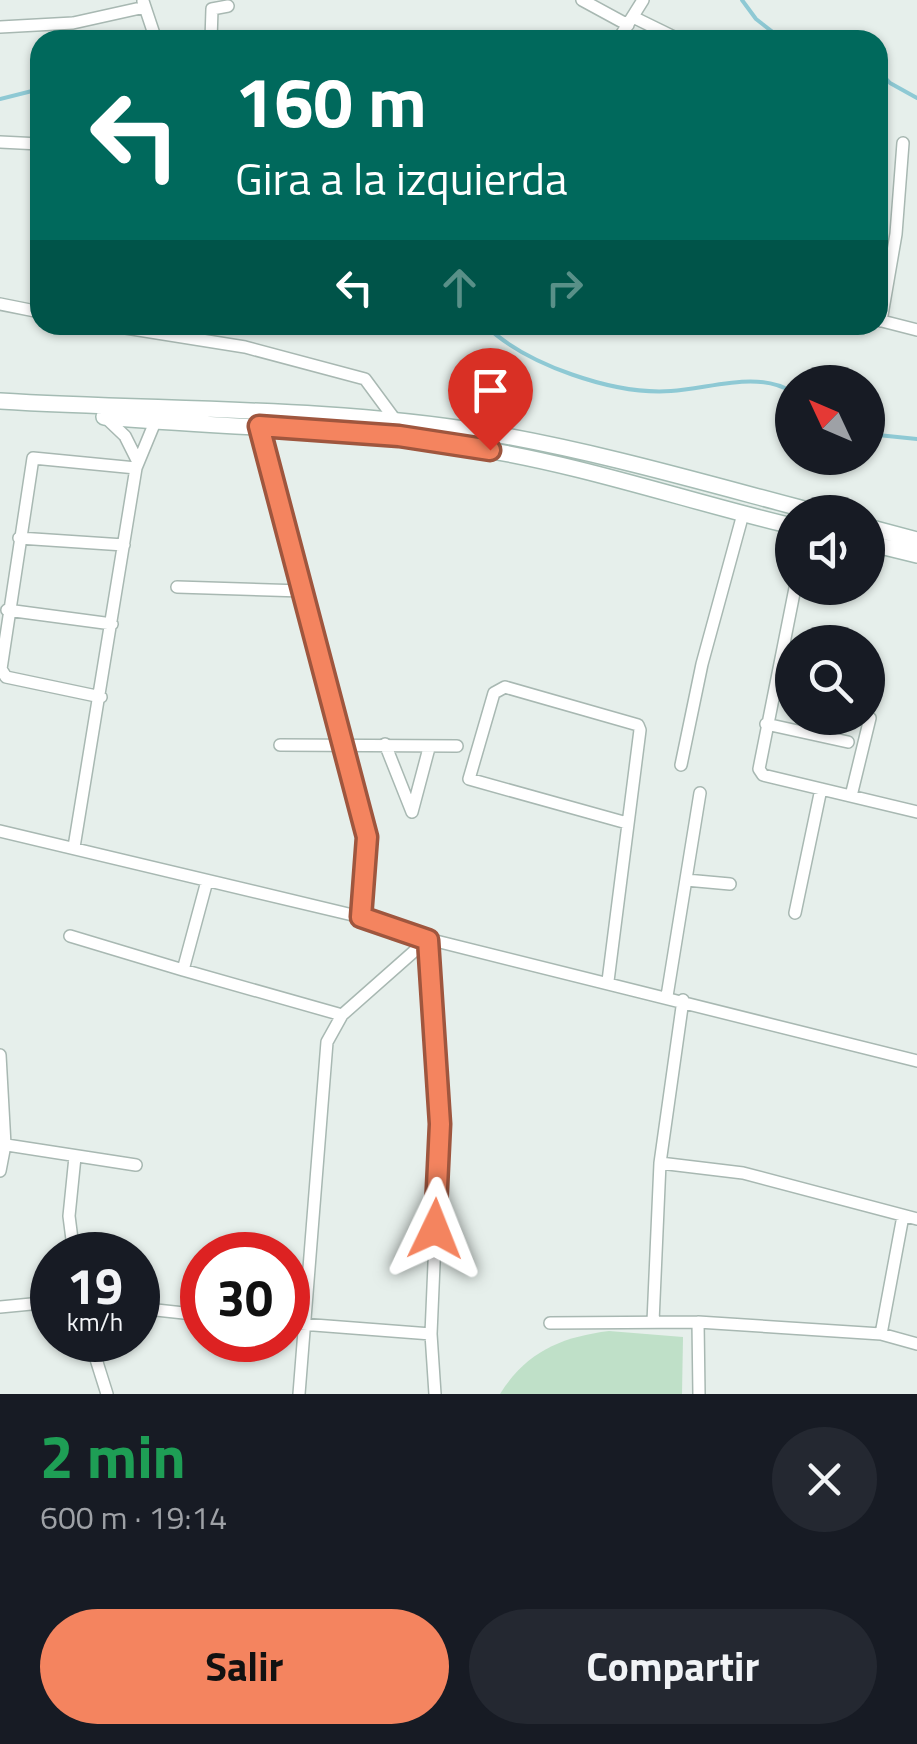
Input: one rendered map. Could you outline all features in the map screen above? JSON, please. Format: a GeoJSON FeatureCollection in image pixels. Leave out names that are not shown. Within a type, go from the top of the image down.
{"type":"FeatureCollection","features":[{"type":"Feature","properties":{"kind":"street"},"geometry":{"type":"LineString","coordinates":[[582,0],[654,30]]}},
{"type":"Feature","properties":{"kind":"street"},"geometry":{"type":"LineString","coordinates":[[624,30],[643,0]]}},
{"type":"Feature","properties":{"kind":"street"},"geometry":{"type":"LineString","coordinates":[[0,28],[73,24],[144,3],[153,30]]}},
{"type":"Feature","properties":{"kind":"street"},"geometry":{"type":"LineString","coordinates":[[212,30],[212,9],[228,6]]}},
{"type":"Feature","properties":{"kind":"street"},"geometry":{"type":"LineString","coordinates":[[0,142],[30,144]]}},
{"type":"Feature","properties":{"kind":"street"},"geometry":{"type":"LineString","coordinates":[[888,275],[896,234],[904,143]]}},
{"type":"Feature","properties":{"kind":"street"},"geometry":{"type":"LineString","coordinates":[[0,304],[30,310]]}},
{"type":"Feature","properties":{"kind":"street"},"geometry":{"type":"LineString","coordinates":[[888,323],[917,330]]}},
{"type":"Feature","properties":{"kind":"street"},"geometry":{"type":"LineString","coordinates":[[188,335],[365,379],[396,421]]}},
{"type":"Feature","properties":{"kind":"street"},"geometry":{"type":"LineString","coordinates":[[0,401],[258,419],[480,448],[578,468],[775,522]]}},
{"type":"Feature","properties":{"kind":"street"},"geometry":{"type":"LineString","coordinates":[[0,411],[156,422],[396,421],[591,452],[775,502]]}},
{"type":"Feature","properties":{"kind":"street"},"geometry":{"type":"LineString","coordinates":[[105,417],[125,436],[136,464]]}},
{"type":"Feature","properties":{"kind":"street"},"geometry":{"type":"LineString","coordinates":[[258,419],[367,837],[361,917]]}},
{"type":"Feature","properties":{"kind":"street"},"geometry":{"type":"LineString","coordinates":[[74,847],[136,464],[156,422]]}},
{"type":"Feature","properties":{"kind":"street"},"geometry":{"type":"LineString","coordinates":[[101,697],[6,677],[1,669],[7,610],[33,458],[136,464]]}},
{"type":"Feature","properties":{"kind":"street"},"geometry":{"type":"LineString","coordinates":[[681,765],[702,664],[743,514]]}},
{"type":"Feature","properties":{"kind":"street"},"geometry":{"type":"LineString","coordinates":[[885,531],[917,540]]}},
{"type":"Feature","properties":{"kind":"street"},"geometry":{"type":"LineString","coordinates":[[19,538],[124,545]]}},
{"type":"Feature","properties":{"kind":"street"},"geometry":{"type":"LineString","coordinates":[[885,547],[917,555]]}},
{"type":"Feature","properties":{"kind":"street"},"geometry":{"type":"LineString","coordinates":[[176,587],[302,591]]}},
{"type":"Feature","properties":{"kind":"street"},"geometry":{"type":"LineString","coordinates":[[791,605],[758,761],[763,775],[917,812]]}},
{"type":"Feature","properties":{"kind":"street"},"geometry":{"type":"LineString","coordinates":[[7,610],[112,624]]}},
{"type":"Feature","properties":{"kind":"street"},"geometry":{"type":"LineString","coordinates":[[608,980],[640,730],[635,721],[498,688],[469,779],[627,822]]}},
{"type":"Feature","properties":{"kind":"street"},"geometry":{"type":"LineString","coordinates":[[766,724],[848,742]]}},
{"type":"Feature","properties":{"kind":"street"},"geometry":{"type":"LineString","coordinates":[[850,796],[866,735]]}},
{"type":"Feature","properties":{"kind":"street"},"geometry":{"type":"LineString","coordinates":[[386,744],[412,812],[429,748]]}},
{"type":"Feature","properties":{"kind":"street"},"geometry":{"type":"LineString","coordinates":[[280,745],[458,746]]}},
{"type":"Feature","properties":{"kind":"street"},"geometry":{"type":"LineString","coordinates":[[795,912],[821,789]]}},
{"type":"Feature","properties":{"kind":"street"},"geometry":{"type":"LineString","coordinates":[[667,996],[700,792]]}},
{"type":"Feature","properties":{"kind":"street"},"geometry":{"type":"LineString","coordinates":[[0,832],[361,917],[428,940],[608,980],[917,1061]]}},
{"type":"Feature","properties":{"kind":"street"},"geometry":{"type":"LineString","coordinates":[[686,880],[730,884]]}},
{"type":"Feature","properties":{"kind":"street"},"geometry":{"type":"LineString","coordinates":[[183,970],[207,881]]}},
{"type":"Feature","properties":{"kind":"street"},"geometry":{"type":"LineString","coordinates":[[70,936],[342,1015]]}},
{"type":"Feature","properties":{"kind":"street"},"geometry":{"type":"LineString","coordinates":[[310,1294],[327,1042],[342,1015],[428,940]]}},
{"type":"Feature","properties":{"kind":"street"},"geometry":{"type":"LineString","coordinates":[[428,940],[440,1124],[431,1334],[435,1394]]}},
{"type":"Feature","properties":{"kind":"street"},"geometry":{"type":"LineString","coordinates":[[653,1322],[660,1163],[682,1000]]}},
{"type":"Feature","properties":{"kind":"street"},"geometry":{"type":"LineString","coordinates":[[0,1055],[0,1171]]}},
{"type":"Feature","properties":{"kind":"street"},"geometry":{"type":"LineString","coordinates":[[3,1144],[136,1165]]}},
{"type":"Feature","properties":{"kind":"street"},"geometry":{"type":"LineString","coordinates":[[71,1232],[69,1216],[76,1157]]}},
{"type":"Feature","properties":{"kind":"street"},"geometry":{"type":"LineString","coordinates":[[660,1163],[743,1173],[910,1218],[881,1334]]}},
{"type":"Feature","properties":{"kind":"street"},"geometry":{"type":"LineString","coordinates":[[0,1308],[30,1305]]}},
{"type":"Feature","properties":{"kind":"street"},"geometry":{"type":"LineString","coordinates":[[698,1322],[699,1394]]}},
{"type":"Feature","properties":{"kind":"street"},"geometry":{"type":"LineString","coordinates":[[550,1324],[698,1322],[881,1334],[917,1344]]}},
{"type":"Feature","properties":{"kind":"street"},"geometry":{"type":"LineString","coordinates":[[310,1324],[431,1334]]}},
{"type":"Feature","properties":{"kind":"street"},"geometry":{"type":"LineString","coordinates":[[97,1362],[107,1394]]}},
{"type":"Feature","properties":{"kind":"street"},"geometry":{"type":"LineString","coordinates":[[299,1394],[303,1362]]}},
{"type":"Feature","properties":{"kind":"green space"},"geometry":{"type":"Polygon","coordinates":[[[609,1331],[683,1337],[682,1394],[500,1394],[521,1367],[546,1349],[575,1337],[609,1331]]]}},
{"type":"Feature","properties":{"kind":"waterway"},"geometry":{"type":"LineString","coordinates":[[742,0],[770,30]]}},
{"type":"Feature","properties":{"kind":"waterway"},"geometry":{"type":"LineString","coordinates":[[888,81],[917,98]]}},
{"type":"Feature","properties":{"kind":"waterway"},"geometry":{"type":"LineString","coordinates":[[0,99],[30,92]]}},
{"type":"Feature","properties":{"kind":"waterway"},"geometry":{"type":"LineString","coordinates":[[497,335],[547,365],[624,388],[671,391],[748,381],[775,385]]}},
{"type":"Feature","properties":{"kind":"waterway"},"geometry":{"type":"LineString","coordinates":[[885,436],[917,439]]}},
{"type":"Feature","properties":{"kind":"route"},"geometry":{"type":"LineString","coordinates":[[435,1229],[440,1124],[428,940],[361,917],[367,837],[259,426],[399,436],[490,450]]}}]}
